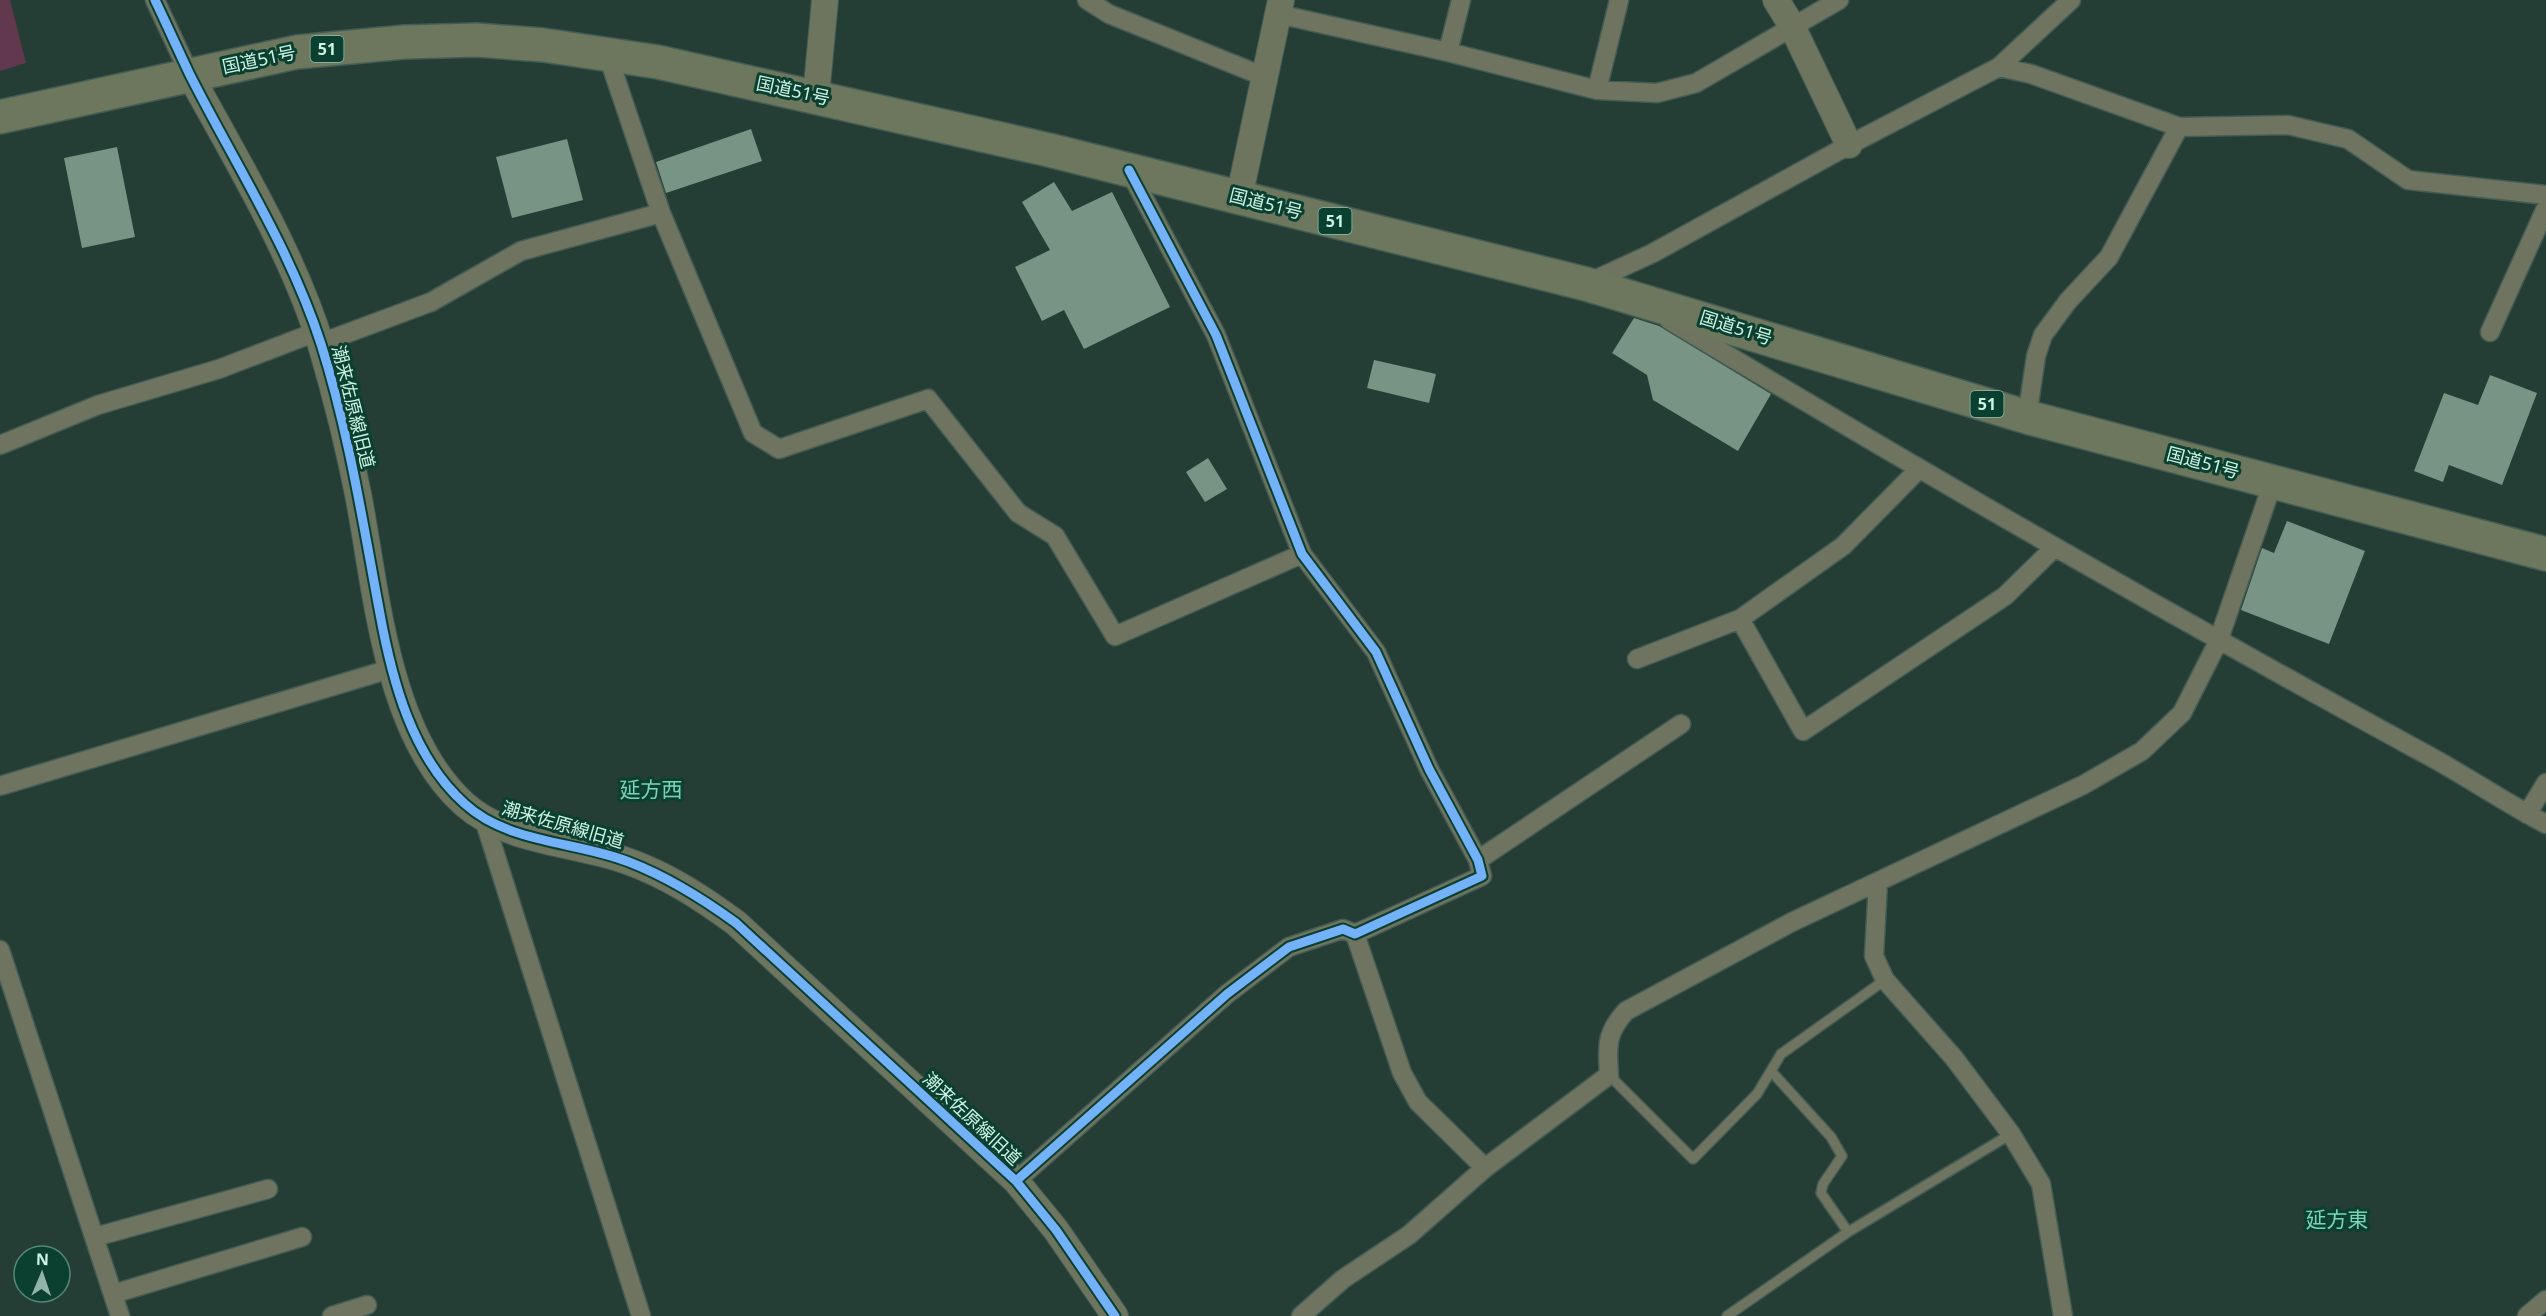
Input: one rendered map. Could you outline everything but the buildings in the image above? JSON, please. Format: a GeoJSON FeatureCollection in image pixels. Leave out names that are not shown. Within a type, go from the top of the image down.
{"type":"FeatureCollection","features":[{"type":"Feature","properties":{"kind":"highway","name":"国道51号"},"geometry":{"type":"LineString","coordinates":[[0,117],[297,52],[405,42],[477,40],[607,53],[816,96],[1129,170],[1586,284],[2027,417],[2546,554]]}},
{"type":"Feature","properties":{"kind":"street"},"geometry":{"type":"LineString","coordinates":[[155,0],[190,75]]}},
{"type":"Feature","properties":{"kind":"street"},"geometry":{"type":"LineString","coordinates":[[816,96],[825,0]]}},
{"type":"Feature","properties":{"kind":"street"},"geometry":{"type":"LineString","coordinates":[[1087,0],[1109,14],[1265,78]]}},
{"type":"Feature","properties":{"kind":"street"},"geometry":{"type":"LineString","coordinates":[[1448,52],[1461,0]]}},
{"type":"Feature","properties":{"kind":"street"},"geometry":{"type":"LineString","coordinates":[[1597,90],[1619,0]]}},
{"type":"Feature","properties":{"kind":"street"},"geometry":{"type":"LineString","coordinates":[[1776,0],[1792,26],[1849,145]]}},
{"type":"Feature","properties":{"kind":"street"},"geometry":{"type":"LineString","coordinates":[[1239,198],[1280,7],[1597,90],[1657,93],[1696,83],[1839,0]]}},
{"type":"Feature","properties":{"kind":"street"},"geometry":{"type":"LineString","coordinates":[[1586,284],[1653,254],[1849,145],[1999,68],[2071,0]]}},
{"type":"Feature","properties":{"kind":"street"},"geometry":{"type":"LineString","coordinates":[[607,53],[661,213],[753,433],[779,449],[928,399],[1018,513],[1055,536],[1115,636],[1302,554]]}},
{"type":"Feature","properties":{"kind":"street"},"geometry":{"type":"LineString","coordinates":[[1999,68],[2031,74],[2179,127],[2288,125],[2348,139],[2408,180],[2546,195]]}},
{"type":"Feature","properties":{"kind":"street","name":"潮来佐原線旧道"},"geometry":{"type":"LineString","coordinates":[[190,75],[253,190],[294,275],[318,338],[352,466],[390,669],[426,755],[463,802],[484,819],[511,831],[628,861],[702,898],[736,923],[1016,1181],[1056,1230],[1115,1316]]}},
{"type":"Feature","properties":{"kind":"street"},"geometry":{"type":"LineString","coordinates":[[2027,417],[2036,356],[2043,335],[2068,302],[2109,256],[2179,127]]}},
{"type":"Feature","properties":{"kind":"street"},"geometry":{"type":"LineString","coordinates":[[1016,1181],[1227,994],[1289,947],[1343,929],[1355,934],[1482,876],[1478,860],[1429,769],[1376,652],[1302,554],[1216,334],[1129,170]]}},
{"type":"Feature","properties":{"kind":"street"},"geometry":{"type":"LineString","coordinates":[[2490,332],[2546,208]]}},
{"type":"Feature","properties":{"kind":"street"},"geometry":{"type":"LineString","coordinates":[[0,445],[98,405],[431,302],[521,251],[661,213]]}},
{"type":"Feature","properties":{"kind":"street"},"geometry":{"type":"LineString","coordinates":[[1631,297],[1918,470],[2218,642],[2456,770],[2546,824]]}},
{"type":"Feature","properties":{"kind":"street"},"geometry":{"type":"LineString","coordinates":[[1637,659],[1740,619],[1843,546],[1918,470]]}},
{"type":"Feature","properties":{"kind":"street"},"geometry":{"type":"LineString","coordinates":[[1301,1316],[1343,1279],[1409,1235],[1485,1168],[1609,1075],[1608,1051],[1612,1026],[1626,1011],[1792,922],[2083,784],[2142,751],[2182,713],[2218,642],[2273,482]]}},
{"type":"Feature","properties":{"kind":"street"},"geometry":{"type":"LineString","coordinates":[[1740,619],[1803,731],[2005,596],[2054,548]]}},
{"type":"Feature","properties":{"kind":"street"},"geometry":{"type":"LineString","coordinates":[[0,786],[390,669]]}},
{"type":"Feature","properties":{"kind":"street"},"geometry":{"type":"LineString","coordinates":[[1478,860],[1681,724]]}},
{"type":"Feature","properties":{"kind":"street"},"geometry":{"type":"LineString","coordinates":[[2527,814],[2546,783]]}},
{"type":"Feature","properties":{"kind":"street"},"geometry":{"type":"LineString","coordinates":[[484,819],[641,1316]]}},
{"type":"Feature","properties":{"kind":"street"},"geometry":{"type":"LineString","coordinates":[[1878,882],[1874,956],[1885,980],[1954,1058],[2011,1134],[2041,1184],[2063,1316]]}},
{"type":"Feature","properties":{"kind":"street"},"geometry":{"type":"LineString","coordinates":[[1355,934],[1402,1073],[1418,1102],[1485,1168]]}},
{"type":"Feature","properties":{"kind":"street"},"geometry":{"type":"LineString","coordinates":[[0,950],[120,1316]]}},
{"type":"Feature","properties":{"kind":"street"},"geometry":{"type":"LineString","coordinates":[[94,1237],[268,1189]]}},
{"type":"Feature","properties":{"kind":"street"},"geometry":{"type":"LineString","coordinates":[[113,1294],[302,1237]]}},
{"type":"Feature","properties":{"kind":"street"},"geometry":{"type":"LineString","coordinates":[[2527,1316],[2546,1300]]}},
{"type":"Feature","properties":{"kind":"street"},"geometry":{"type":"LineString","coordinates":[[332,1316],[367,1305]]}},
{"type":"Feature","properties":{"kind":"lane"},"geometry":{"type":"LineString","coordinates":[[1609,1075],[1693,1159],[1756,1094],[1781,1054],[1885,980]]}},
{"type":"Feature","properties":{"kind":"lane"},"geometry":{"type":"LineString","coordinates":[[1771,1071],[1831,1137],[1842,1156],[1823,1184],[1821,1193],[1848,1232]]}},
{"type":"Feature","properties":{"kind":"lane"},"geometry":{"type":"LineString","coordinates":[[1727,1316],[1848,1232],[2011,1134]]}},
{"type":"Feature","properties":{"kind":"shaded area"},"geometry":{"type":"Polygon","coordinates":[[[0,0],[10,0],[26,63],[0,71],[0,0]]]}},
{"type":"Feature","properties":{"kind":"cycle path"},"geometry":{"type":"LineString","coordinates":[[155,0],[190,75],[278,240],[321,344],[340,411],[391,665],[407,716],[431,764],[465,804],[502,827],[629,862],[685,889],[736,923],[1016,1181],[1056,1230],[1115,1316]]}},
{"type":"Feature","properties":{"kind":"cycle path"},"geometry":{"type":"LineString","coordinates":[[1016,1181],[1227,994],[1289,947],[1343,929],[1355,934],[1482,876],[1478,860],[1429,769],[1376,652],[1302,554],[1216,335],[1129,170]]}},
{"type":"Feature","properties":{"kind":"district","name":"延方西"},"geometry":{"type":"Point","coordinates":[651,790]}},
{"type":"Feature","properties":{"kind":"district","name":"延方東"},"geometry":{"type":"Point","coordinates":[2337,1220]}}]}
